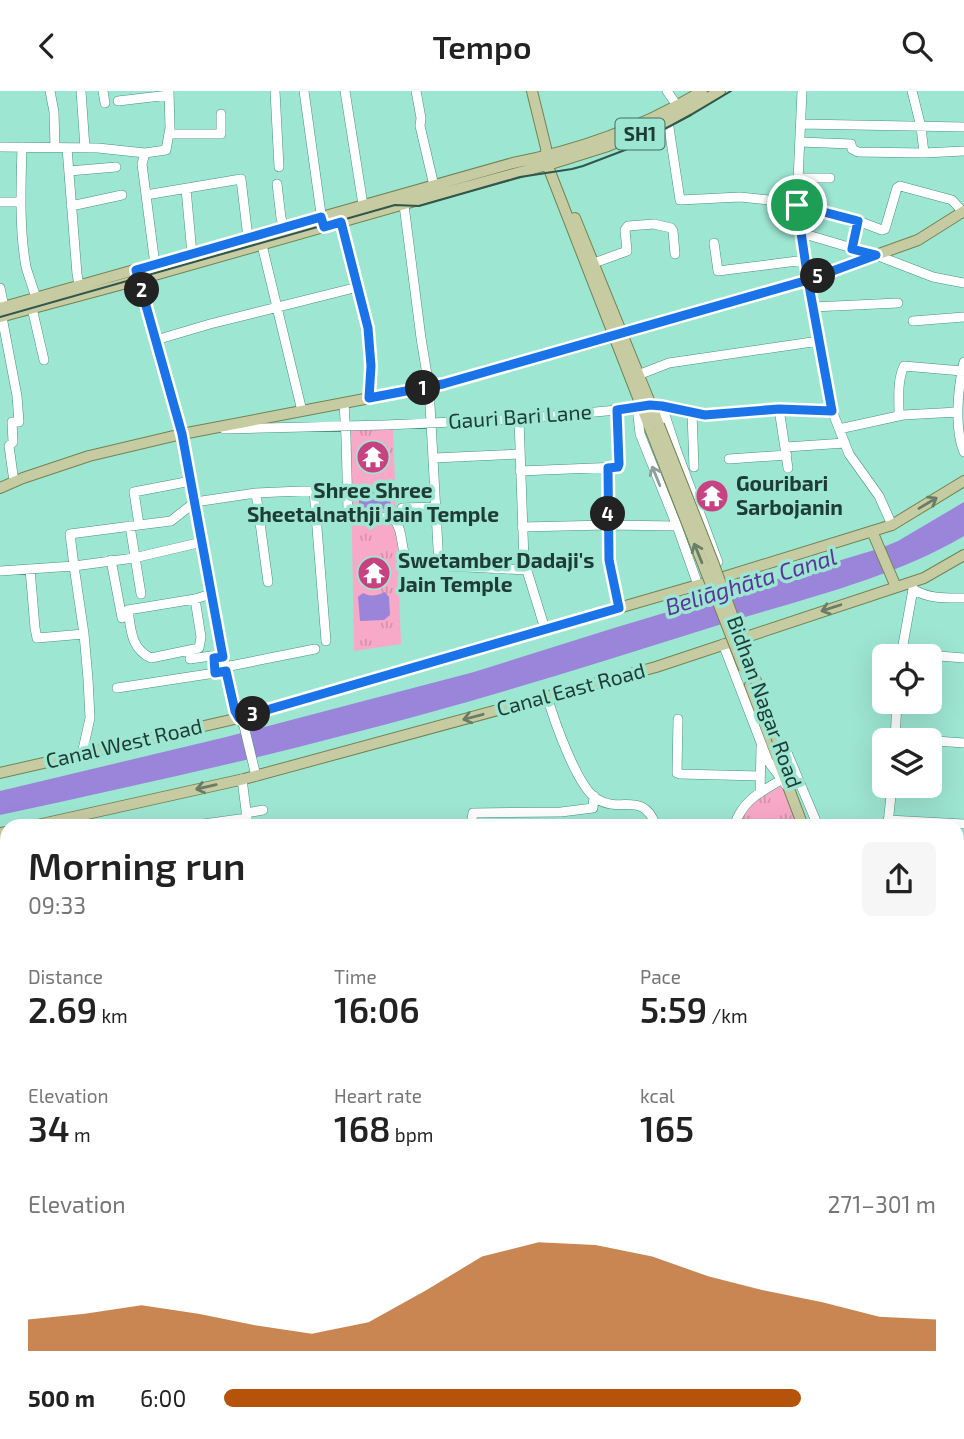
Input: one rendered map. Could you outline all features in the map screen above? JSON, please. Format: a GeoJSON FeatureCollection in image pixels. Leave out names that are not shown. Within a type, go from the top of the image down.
{"type":"FeatureCollection","features":[{"type":"Feature","properties":{"kind":"main road"},"geometry":{"type":"LineString","coordinates":[[532,91],[549,158],[648,406]]}},
{"type":"Feature","properties":{"kind":"main road","name":"SH1"},"geometry":{"type":"LineString","coordinates":[[1,312],[262,244],[363,205],[435,190],[549,158],[608,146],[668,121],[702,91]]}},
{"type":"Feature","properties":{"kind":"main road","name":"SH1"},"geometry":{"type":"LineString","coordinates":[[549,158],[680,110],[720,91]]}},
{"type":"Feature","properties":{"kind":"main road"},"geometry":{"type":"LineString","coordinates":[[549,158],[594,263],[618,335],[638,375],[655,428]]}},
{"type":"Feature","properties":{"kind":"main road","name":"SH1"},"geometry":{"type":"LineString","coordinates":[[34,303],[79,285],[138,275],[155,265],[284,227],[341,222],[404,205],[435,190]]}},
{"type":"Feature","properties":{"kind":"main road"},"geometry":{"type":"LineString","coordinates":[[0,488],[89,456],[182,434],[429,387],[618,335],[808,280],[918,240],[964,211]]}},
{"type":"Feature","properties":{"kind":"main road","name":"Bidhan Nagar Road"},"geometry":{"type":"LineString","coordinates":[[655,428],[800,819]]}},
{"type":"Feature","properties":{"kind":"main road","name":"Bidhan Nagar Road"},"geometry":{"type":"LineString","coordinates":[[655,428],[713,562],[786,780],[807,819]]}},
{"type":"Feature","properties":{"kind":"main road","name":"Canal West Road"},"geometry":{"type":"LineString","coordinates":[[0,773],[242,722],[545,629],[873,533],[892,525],[964,481]]}},
{"type":"Feature","properties":{"kind":"main road"},"geometry":{"type":"LineString","coordinates":[[873,533],[895,585]]}},
{"type":"Feature","properties":{"kind":"main road","name":"Canal East Road"},"geometry":{"type":"LineString","coordinates":[[65,819],[242,779],[255,771],[656,667],[895,585],[912,585],[964,555]]}},
{"type":"Feature","properties":{"kind":"street"},"geometry":{"type":"LineString","coordinates":[[50,91],[54,112],[55,147]]}},
{"type":"Feature","properties":{"kind":"street"},"geometry":{"type":"LineString","coordinates":[[81,91],[85,148]]}},
{"type":"Feature","properties":{"kind":"street"},"geometry":{"type":"LineString","coordinates":[[103,91],[105,103]]}},
{"type":"Feature","properties":{"kind":"street"},"geometry":{"type":"LineString","coordinates":[[275,91],[279,167]]}},
{"type":"Feature","properties":{"kind":"street"},"geometry":{"type":"LineString","coordinates":[[304,91],[322,222]]}},
{"type":"Feature","properties":{"kind":"street"},"geometry":{"type":"LineString","coordinates":[[345,91],[363,205]]}},
{"type":"Feature","properties":{"kind":"street"},"geometry":{"type":"LineString","coordinates":[[416,91],[420,126],[435,190]]}},
{"type":"Feature","properties":{"kind":"street"},"geometry":{"type":"LineString","coordinates":[[667,91],[680,110]]}},
{"type":"Feature","properties":{"kind":"street"},"geometry":{"type":"LineString","coordinates":[[802,91],[797,204],[832,411],[849,454],[879,496],[892,525]]}},
{"type":"Feature","properties":{"kind":"street"},"geometry":{"type":"LineString","coordinates":[[912,91],[924,153]]}},
{"type":"Feature","properties":{"kind":"street"},"geometry":{"type":"LineString","coordinates":[[0,147],[85,148],[145,153],[166,150],[170,134],[169,93],[118,101]]}},
{"type":"Feature","properties":{"kind":"street"},"geometry":{"type":"LineString","coordinates":[[170,134],[221,134],[221,114]]}},
{"type":"Feature","properties":{"kind":"street"},"geometry":{"type":"LineString","coordinates":[[668,121],[680,201],[740,197],[797,204],[882,230],[885,229],[897,188],[900,186],[952,199],[964,211]]}},
{"type":"Feature","properties":{"kind":"street"},"geometry":{"type":"LineString","coordinates":[[800,124],[964,127]]}},
{"type":"Feature","properties":{"kind":"street"},"geometry":{"type":"LineString","coordinates":[[800,142],[850,144],[852,149],[858,152],[964,151]]}},
{"type":"Feature","properties":{"kind":"street"},"geometry":{"type":"LineString","coordinates":[[22,147],[21,201],[26,267],[44,360]]}},
{"type":"Feature","properties":{"kind":"street"},"geometry":{"type":"LineString","coordinates":[[67,148],[79,285]]}},
{"type":"Feature","properties":{"kind":"street"},"geometry":{"type":"LineString","coordinates":[[145,153],[142,164],[155,265]]}},
{"type":"Feature","properties":{"kind":"street"},"geometry":{"type":"LineString","coordinates":[[69,171],[116,167]]}},
{"type":"Feature","properties":{"kind":"street"},"geometry":{"type":"LineString","coordinates":[[798,178],[830,178]]}},
{"type":"Feature","properties":{"kind":"street"},"geometry":{"type":"LineString","coordinates":[[146,195],[241,179],[248,238]]}},
{"type":"Feature","properties":{"kind":"street"},"geometry":{"type":"LineString","coordinates":[[277,184],[284,227]]}},
{"type":"Feature","properties":{"kind":"street"},"geometry":{"type":"LineString","coordinates":[[186,189],[192,254]]}},
{"type":"Feature","properties":{"kind":"street"},"geometry":{"type":"LineString","coordinates":[[71,206],[122,195]]}},
{"type":"Feature","properties":{"kind":"street"},"geometry":{"type":"LineString","coordinates":[[0,202],[21,201]]}},
{"type":"Feature","properties":{"kind":"street"},"geometry":{"type":"LineString","coordinates":[[404,205],[429,387],[439,566]]}},
{"type":"Feature","properties":{"kind":"street"},"geometry":{"type":"LineString","coordinates":[[852,249],[858,221]]}},
{"type":"Feature","properties":{"kind":"street"},"geometry":{"type":"LineString","coordinates":[[341,222],[368,328],[371,366],[369,398]]}},
{"type":"Feature","properties":{"kind":"street"},"geometry":{"type":"LineString","coordinates":[[594,263],[627,251],[625,230],[628,226],[654,224],[671,228],[675,254]]}},
{"type":"Feature","properties":{"kind":"street"},"geometry":{"type":"LineString","coordinates":[[801,233],[876,255],[933,277],[964,283]]}},
{"type":"Feature","properties":{"kind":"street"},"geometry":{"type":"LineString","coordinates":[[714,243],[718,271],[805,260]]}},
{"type":"Feature","properties":{"kind":"street"},"geometry":{"type":"LineString","coordinates":[[262,244],[302,411]]}},
{"type":"Feature","properties":{"kind":"street"},"geometry":{"type":"LineString","coordinates":[[138,275],[182,434],[202,542],[205,597],[199,648],[151,658],[143,655],[137,648],[132,637],[128,610],[205,597]]}},
{"type":"Feature","properties":{"kind":"street"},"geometry":{"type":"LineString","coordinates":[[156,340],[358,287]]}},
{"type":"Feature","properties":{"kind":"street"},"geometry":{"type":"LineString","coordinates":[[0,288],[1,312],[17,396],[19,422],[12,422],[13,442],[9,446],[15,482]]}},
{"type":"Feature","properties":{"kind":"street"},"geometry":{"type":"LineString","coordinates":[[813,307],[898,303]]}},
{"type":"Feature","properties":{"kind":"street"},"geometry":{"type":"LineString","coordinates":[[913,321],[964,317]]}},
{"type":"Feature","properties":{"kind":"street"},"geometry":{"type":"LineString","coordinates":[[638,375],[669,363],[819,341]]}},
{"type":"Feature","properties":{"kind":"street"},"geometry":{"type":"LineString","coordinates":[[899,416],[899,386],[904,366],[963,367],[958,412],[959,441],[964,452]]}},
{"type":"Feature","properties":{"kind":"street"},"geometry":{"type":"LineString","coordinates":[[344,403],[348,511],[354,515],[394,518],[399,524],[403,556],[409,564],[526,570]]}},
{"type":"Feature","properties":{"kind":"street"},"geometry":{"type":"LineString","coordinates":[[648,406],[640,434],[698,585]]}},
{"type":"Feature","properties":{"kind":"street"},"geometry":{"type":"LineString","coordinates":[[648,406],[724,577]]}},
{"type":"Feature","properties":{"kind":"street","name":"Gauri Bari Lane"},"geometry":{"type":"LineString","coordinates":[[205,430],[519,419],[648,406],[705,415],[779,409],[832,411]]}},
{"type":"Feature","properties":{"kind":"street"},"geometry":{"type":"LineString","coordinates":[[779,409],[788,468]]}},
{"type":"Feature","properties":{"kind":"street"},"geometry":{"type":"LineString","coordinates":[[520,471],[618,467],[617,410]]}},
{"type":"Feature","properties":{"kind":"street"},"geometry":{"type":"LineString","coordinates":[[839,429],[899,416],[958,412]]}},
{"type":"Feature","properties":{"kind":"street"},"geometry":{"type":"LineString","coordinates":[[692,413],[694,467]]}},
{"type":"Feature","properties":{"kind":"street"},"geometry":{"type":"LineString","coordinates":[[519,419],[524,561],[545,629]]}},
{"type":"Feature","properties":{"kind":"street"},"geometry":{"type":"LineString","coordinates":[[729,459],[845,443]]}},
{"type":"Feature","properties":{"kind":"street"},"geometry":{"type":"LineString","coordinates":[[434,458],[520,454]]}},
{"type":"Feature","properties":{"kind":"street"},"geometry":{"type":"LineString","coordinates":[[608,468],[609,560],[619,608]]}},
{"type":"Feature","properties":{"kind":"street"},"geometry":{"type":"LineString","coordinates":[[141,594],[134,558],[134,492],[191,481]]}},
{"type":"Feature","properties":{"kind":"street"},"geometry":{"type":"LineString","coordinates":[[82,754],[90,718],[84,634],[70,534],[172,521],[195,502],[256,493],[346,489]]}},
{"type":"Feature","properties":{"kind":"street"},"geometry":{"type":"LineString","coordinates":[[314,490],[326,641]]}},
{"type":"Feature","properties":{"kind":"street"},"geometry":{"type":"LineString","coordinates":[[256,493],[268,582]]}},
{"type":"Feature","properties":{"kind":"street"},"geometry":{"type":"LineString","coordinates":[[402,507],[436,507]]}},
{"type":"Feature","properties":{"kind":"street"},"geometry":{"type":"LineString","coordinates":[[522,527],[677,526]]}},
{"type":"Feature","properties":{"kind":"street"},"geometry":{"type":"LineString","coordinates":[[0,571],[74,566],[134,558],[202,542]]}},
{"type":"Feature","properties":{"kind":"street"},"geometry":{"type":"LineString","coordinates":[[111,560],[122,618]]}},
{"type":"Feature","properties":{"kind":"street"},"geometry":{"type":"LineString","coordinates":[[30,569],[37,638],[84,634]]}},
{"type":"Feature","properties":{"kind":"street"},"geometry":{"type":"LineString","coordinates":[[912,585],[921,594],[941,598],[964,598]]}},
{"type":"Feature","properties":{"kind":"street"},"geometry":{"type":"LineString","coordinates":[[904,644],[912,585]]}},
{"type":"Feature","properties":{"kind":"street"},"geometry":{"type":"LineString","coordinates":[[205,597],[235,711],[242,722],[255,771]]}},
{"type":"Feature","properties":{"kind":"street"},"geometry":{"type":"LineString","coordinates":[[744,636],[787,754],[815,819]]}},
{"type":"Feature","properties":{"kind":"street"},"geometry":{"type":"LineString","coordinates":[[723,644],[768,761],[786,780],[752,797],[737,819]]}},
{"type":"Feature","properties":{"kind":"street"},"geometry":{"type":"LineString","coordinates":[[190,659],[211,656],[222,663],[315,649]]}},
{"type":"Feature","properties":{"kind":"street"},"geometry":{"type":"LineString","coordinates":[[942,657],[964,658]]}},
{"type":"Feature","properties":{"kind":"street"},"geometry":{"type":"LineString","coordinates":[[117,688],[211,674],[215,673],[222,663]]}},
{"type":"Feature","properties":{"kind":"street"},"geometry":{"type":"LineString","coordinates":[[215,673],[222,663]]}},
{"type":"Feature","properties":{"kind":"street"},"geometry":{"type":"LineString","coordinates":[[547,697],[575,770],[594,796],[609,803],[636,804],[647,808],[652,819]]}},
{"type":"Feature","properties":{"kind":"street"},"geometry":{"type":"LineString","coordinates":[[678,719],[677,773],[760,776]]}},
{"type":"Feature","properties":{"kind":"street"},"geometry":{"type":"LineString","coordinates":[[760,793],[761,742]]}},
{"type":"Feature","properties":{"kind":"street"},"geometry":{"type":"LineString","coordinates":[[942,742],[964,743]]}},
{"type":"Feature","properties":{"kind":"street"},"geometry":{"type":"LineString","coordinates":[[242,779],[247,819],[263,810]]}},
{"type":"Feature","properties":{"kind":"street"},"geometry":{"type":"LineString","coordinates":[[472,819],[473,813],[561,812],[593,808],[594,796]]}},
{"type":"Feature","properties":{"kind":"street"},"geometry":{"type":"LineString","coordinates":[[888,819],[891,798]]}},
{"type":"Feature","properties":{"kind":"green space"},"geometry":{"type":"Polygon","coordinates":[[[350,429],[393,429],[401,644],[354,651],[350,429]]]}},
{"type":"Feature","properties":{"kind":"green space"},"geometry":{"type":"Polygon","coordinates":[[[782,784],[799,819],[741,819],[762,796],[782,784]]]}},
{"type":"Feature","properties":{"kind":"shaded area"},"geometry":{"type":"Polygon","coordinates":[[[359,492],[390,492],[391,509],[359,508],[359,492]]]}},
{"type":"Feature","properties":{"kind":"shaded area"},"geometry":{"type":"Polygon","coordinates":[[[964,502],[964,536],[903,566],[838,589],[526,685],[391,723],[216,767],[0,815],[0,791],[226,737],[474,672],[881,548],[898,541],[964,502]]]}},
{"type":"Feature","properties":{"kind":"shaded area"},"geometry":{"type":"Polygon","coordinates":[[[385,592],[389,597],[390,615],[384,620],[360,621],[358,597],[363,593],[374,595],[385,592]]]}},
{"type":"Feature","properties":{"kind":"tram line"},"geometry":{"type":"LineString","coordinates":[[0,317],[395,205],[419,206],[520,177],[583,166],[625,150],[731,91]]}},
{"type":"Feature","properties":{"kind":"place","name":"Shree Shree Sheetalnathji Jain Temple"},"geometry":{"type":"Point","coordinates":[373,457]}},
{"type":"Feature","properties":{"kind":"place","name":"Gouribari Sarbojanin"},"geometry":{"type":"Point","coordinates":[712,496]}},
{"type":"Feature","properties":{"kind":"place","name":"Swetamber Dadaji's Jain Temple"},"geometry":{"type":"Point","coordinates":[374,573]}},
{"type":"Feature","properties":{"kind":"route"},"geometry":{"type":"LineString","coordinates":[[797,205],[808,280],[443,384],[369,398],[371,366],[368,328],[341,222],[324,227],[321,217],[136,270],[182,434],[223,657],[214,658],[215,673],[226,671],[239,718],[619,608],[609,560],[607,496],[608,468],[618,467],[619,464],[617,410],[650,405],[705,415],[779,409],[832,411],[808,280],[876,255],[852,249],[858,221],[797,205]]}},
{"type":"Feature","properties":{"kind":"water label","name":"Beliāghāta Canal"},"geometry":{"type":"Point","coordinates":[751,582]}}]}
